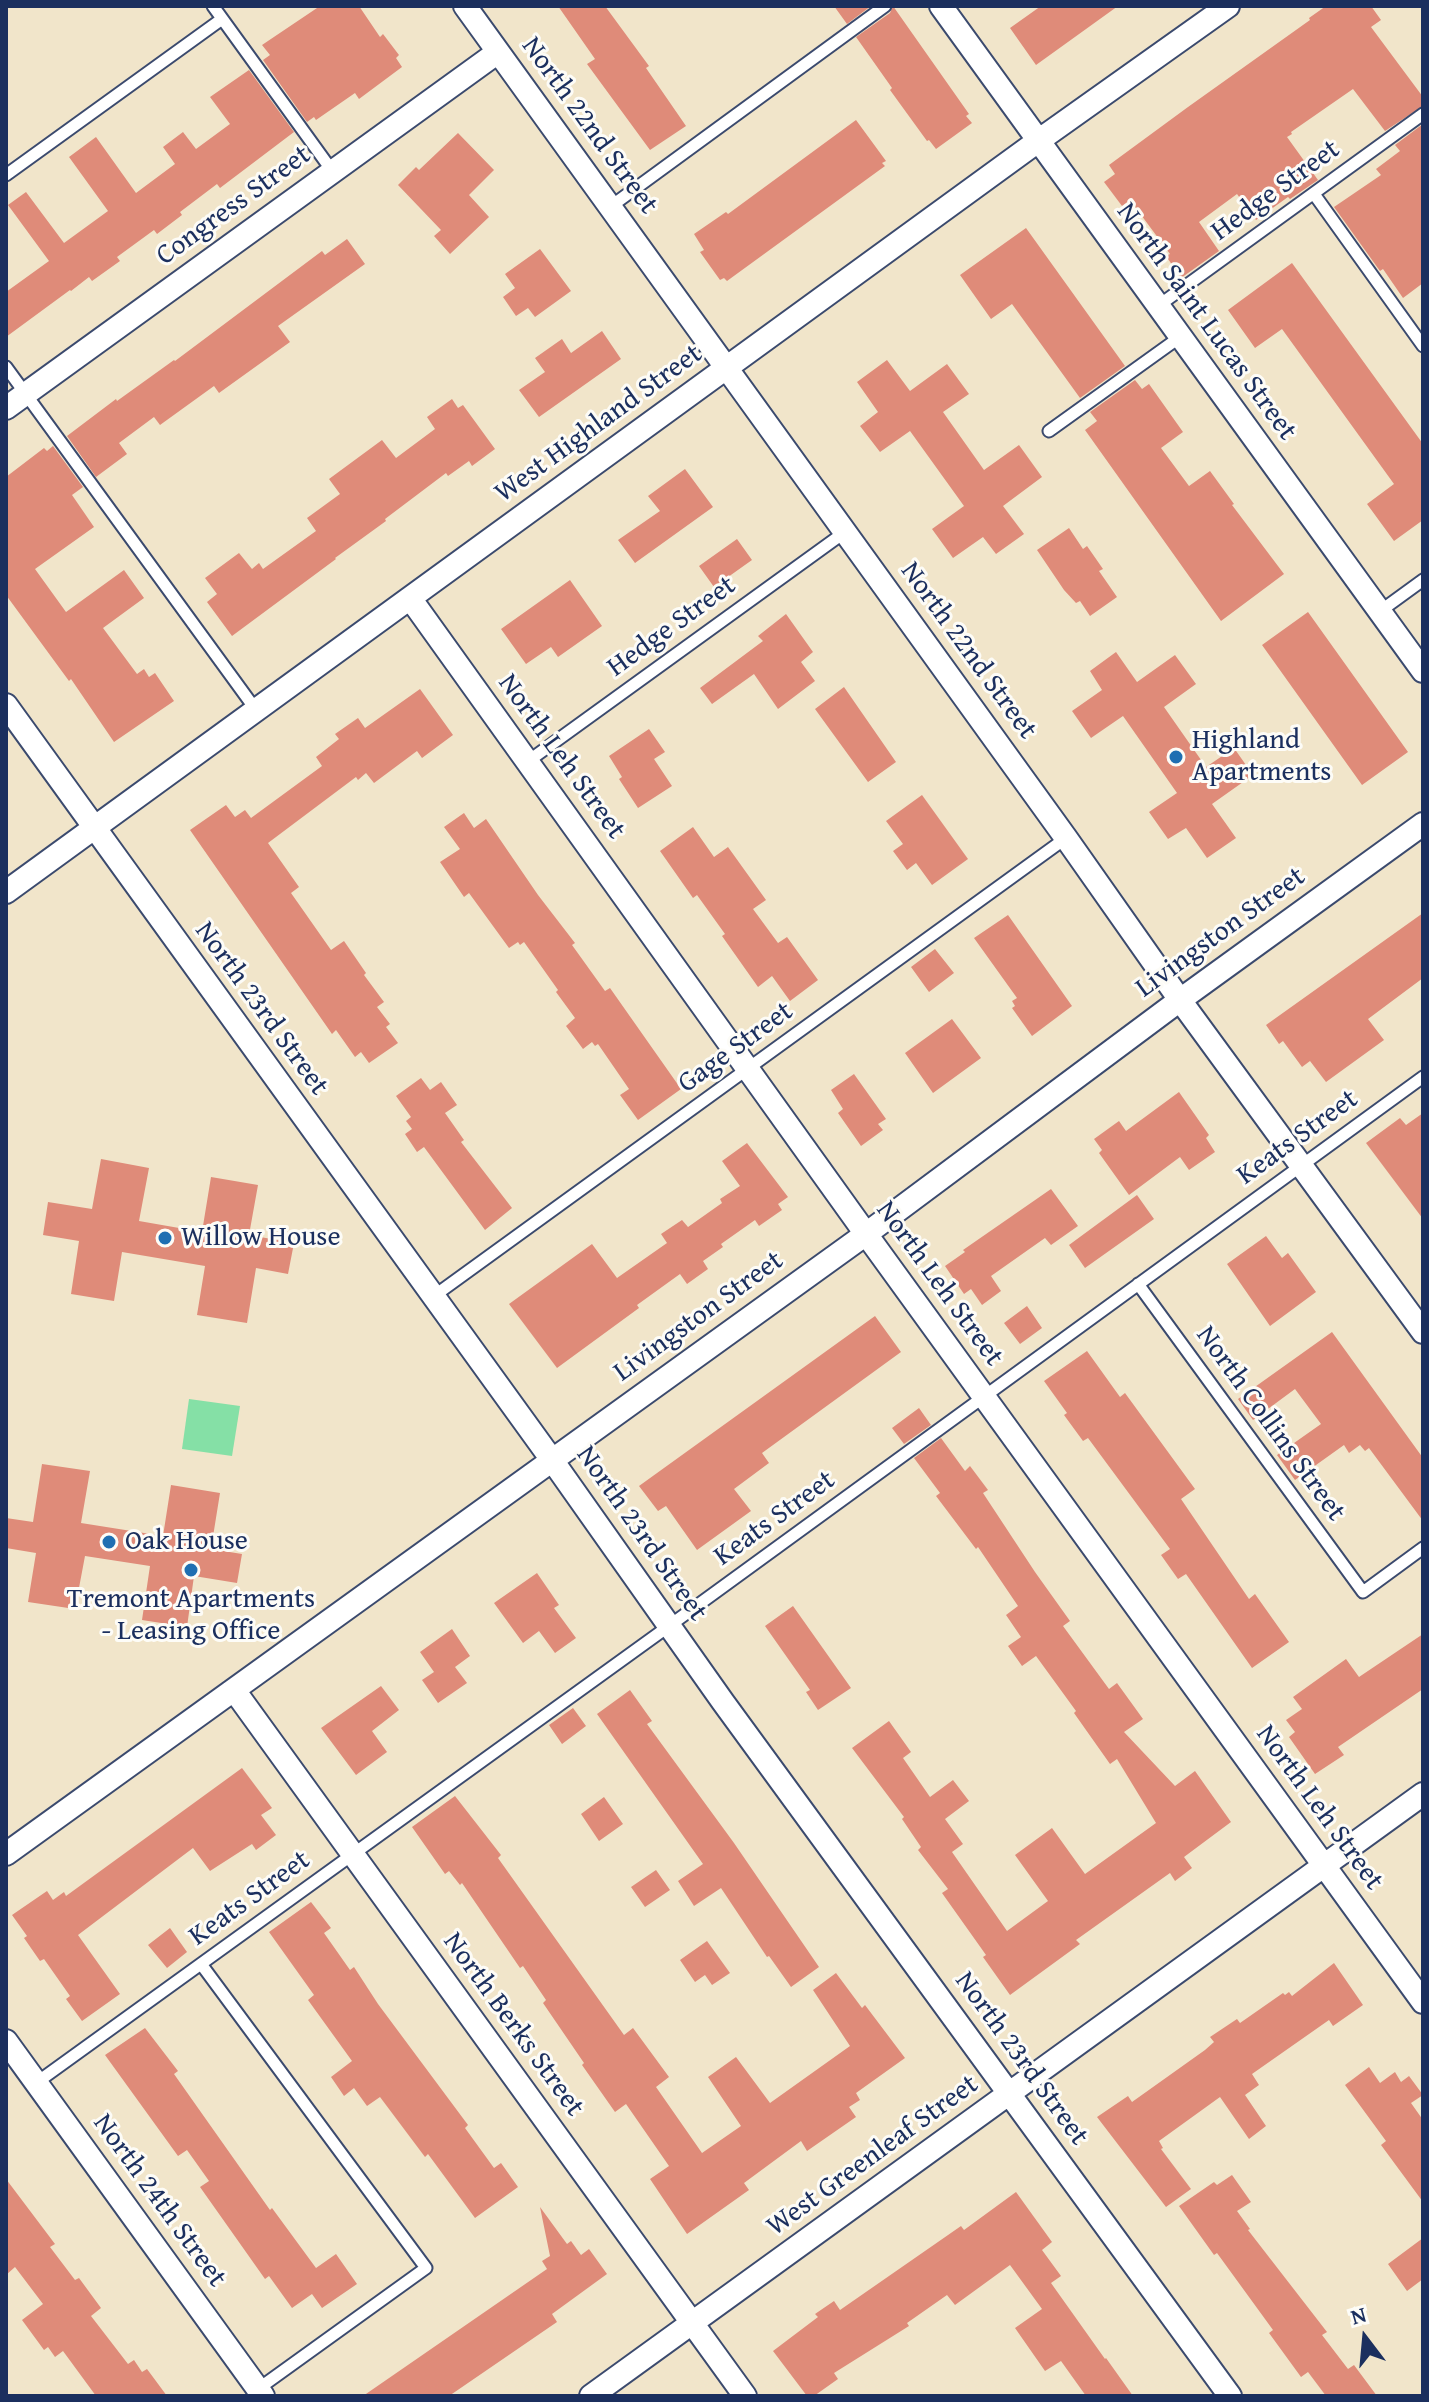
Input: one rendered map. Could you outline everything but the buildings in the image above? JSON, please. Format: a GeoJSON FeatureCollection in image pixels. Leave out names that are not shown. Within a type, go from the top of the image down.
{"type":"FeatureCollection","features":[{"type":"Feature","properties":{"kind":"street","name":"North 22nd Street"},"geometry":{"type":"LineString","coordinates":[[465,6],[1180,1000],[1423,1332]]}},
{"type":"Feature","properties":{"kind":"street","name":"North Saint Lucas Street"},"geometry":{"type":"LineString","coordinates":[[941,6],[1423,671]]}},
{"type":"Feature","properties":{"kind":"street","name":"West Highland Street"},"geometry":{"type":"LineString","coordinates":[[6,892],[1228,6]]}},
{"type":"Feature","properties":{"kind":"street","name":"Congress Street"},"geometry":{"type":"LineString","coordinates":[[6,408],[498,52]]}},
{"type":"Feature","properties":{"kind":"street","name":"North Leh Street"},"geometry":{"type":"LineString","coordinates":[[410,598],[1423,2002]]}},
{"type":"Feature","properties":{"kind":"street","name":"North 23rd Street"},"geometry":{"type":"LineString","coordinates":[[6,705],[669,1626],[1230,2396]]}},
{"type":"Feature","properties":{"kind":"street","name":"Livingston Street"},"geometry":{"type":"LineString","coordinates":[[6,1854],[866,1234],[1423,824]]}},
{"type":"Feature","properties":{"kind":"street","name":"North Berks Street"},"geometry":{"type":"LineString","coordinates":[[234,1690],[745,2396]]}},
{"type":"Feature","properties":{"kind":"street","name":"West Greenleaf Street"},"geometry":{"type":"LineString","coordinates":[[591,2396],[1423,1794]]}},
{"type":"Feature","properties":{"kind":"street","name":"North 24th Street"},"geometry":{"type":"LineString","coordinates":[[6,2041],[261,2393]]}},
{"type":"Feature","properties":{"kind":"lane"},"geometry":{"type":"LineString","coordinates":[[213,6],[333,172]]}},
{"type":"Feature","properties":{"kind":"lane"},"geometry":{"type":"LineString","coordinates":[[610,207],[885,6]]}},
{"type":"Feature","properties":{"kind":"lane"},"geometry":{"type":"LineString","coordinates":[[6,175],[222,19]]}},
{"type":"Feature","properties":{"kind":"lane","name":"Hedge Street"},"geometry":{"type":"LineString","coordinates":[[1158,306],[1423,114]]}},
{"type":"Feature","properties":{"kind":"lane"},"geometry":{"type":"LineString","coordinates":[[1314,194],[1423,346]]}},
{"type":"Feature","properties":{"kind":"lane"},"geometry":{"type":"LineString","coordinates":[[1049,431],[1180,337]]}},
{"type":"Feature","properties":{"kind":"lane"},"geometry":{"type":"LineString","coordinates":[[6,367],[256,710]]}},
{"type":"Feature","properties":{"kind":"lane","name":"Hedge Street"},"geometry":{"type":"LineString","coordinates":[[527,762],[845,532]]}},
{"type":"Feature","properties":{"kind":"lane"},"geometry":{"type":"LineString","coordinates":[[1379,612],[1423,580]]}},
{"type":"Feature","properties":{"kind":"lane","name":"Gage Street"},"geometry":{"type":"LineString","coordinates":[[434,1296],[1066,838]]}},
{"type":"Feature","properties":{"kind":"lane","name":"Keats Street"},"geometry":{"type":"LineString","coordinates":[[36,2083],[1423,1077]]}},
{"type":"Feature","properties":{"kind":"lane","name":"North Collins Street"},"geometry":{"type":"LineString","coordinates":[[1138,1284],[1363,1592],[1423,1548]]}},
{"type":"Feature","properties":{"kind":"lane"},"geometry":{"type":"LineString","coordinates":[[201,1964],[426,2268],[261,2393]]}},
{"type":"Feature","properties":{"kind":"green space"},"geometry":{"type":"Polygon","coordinates":[[[189,1399],[240,1406],[232,1456],[182,1449],[189,1399]]]}},
{"type":"Feature","properties":{"kind":"place","name":"Highland Apartments"},"geometry":{"type":"Point","coordinates":[1176,757]}},
{"type":"Feature","properties":{"kind":"place","name":"Willow House"},"geometry":{"type":"Point","coordinates":[165,1238]}},
{"type":"Feature","properties":{"kind":"place","name":"Oak House"},"geometry":{"type":"Point","coordinates":[109,1542]}},
{"type":"Feature","properties":{"kind":"place","name":"Tremont Apartments - Leasing Office"},"geometry":{"type":"Point","coordinates":[191,1570]}}]}
